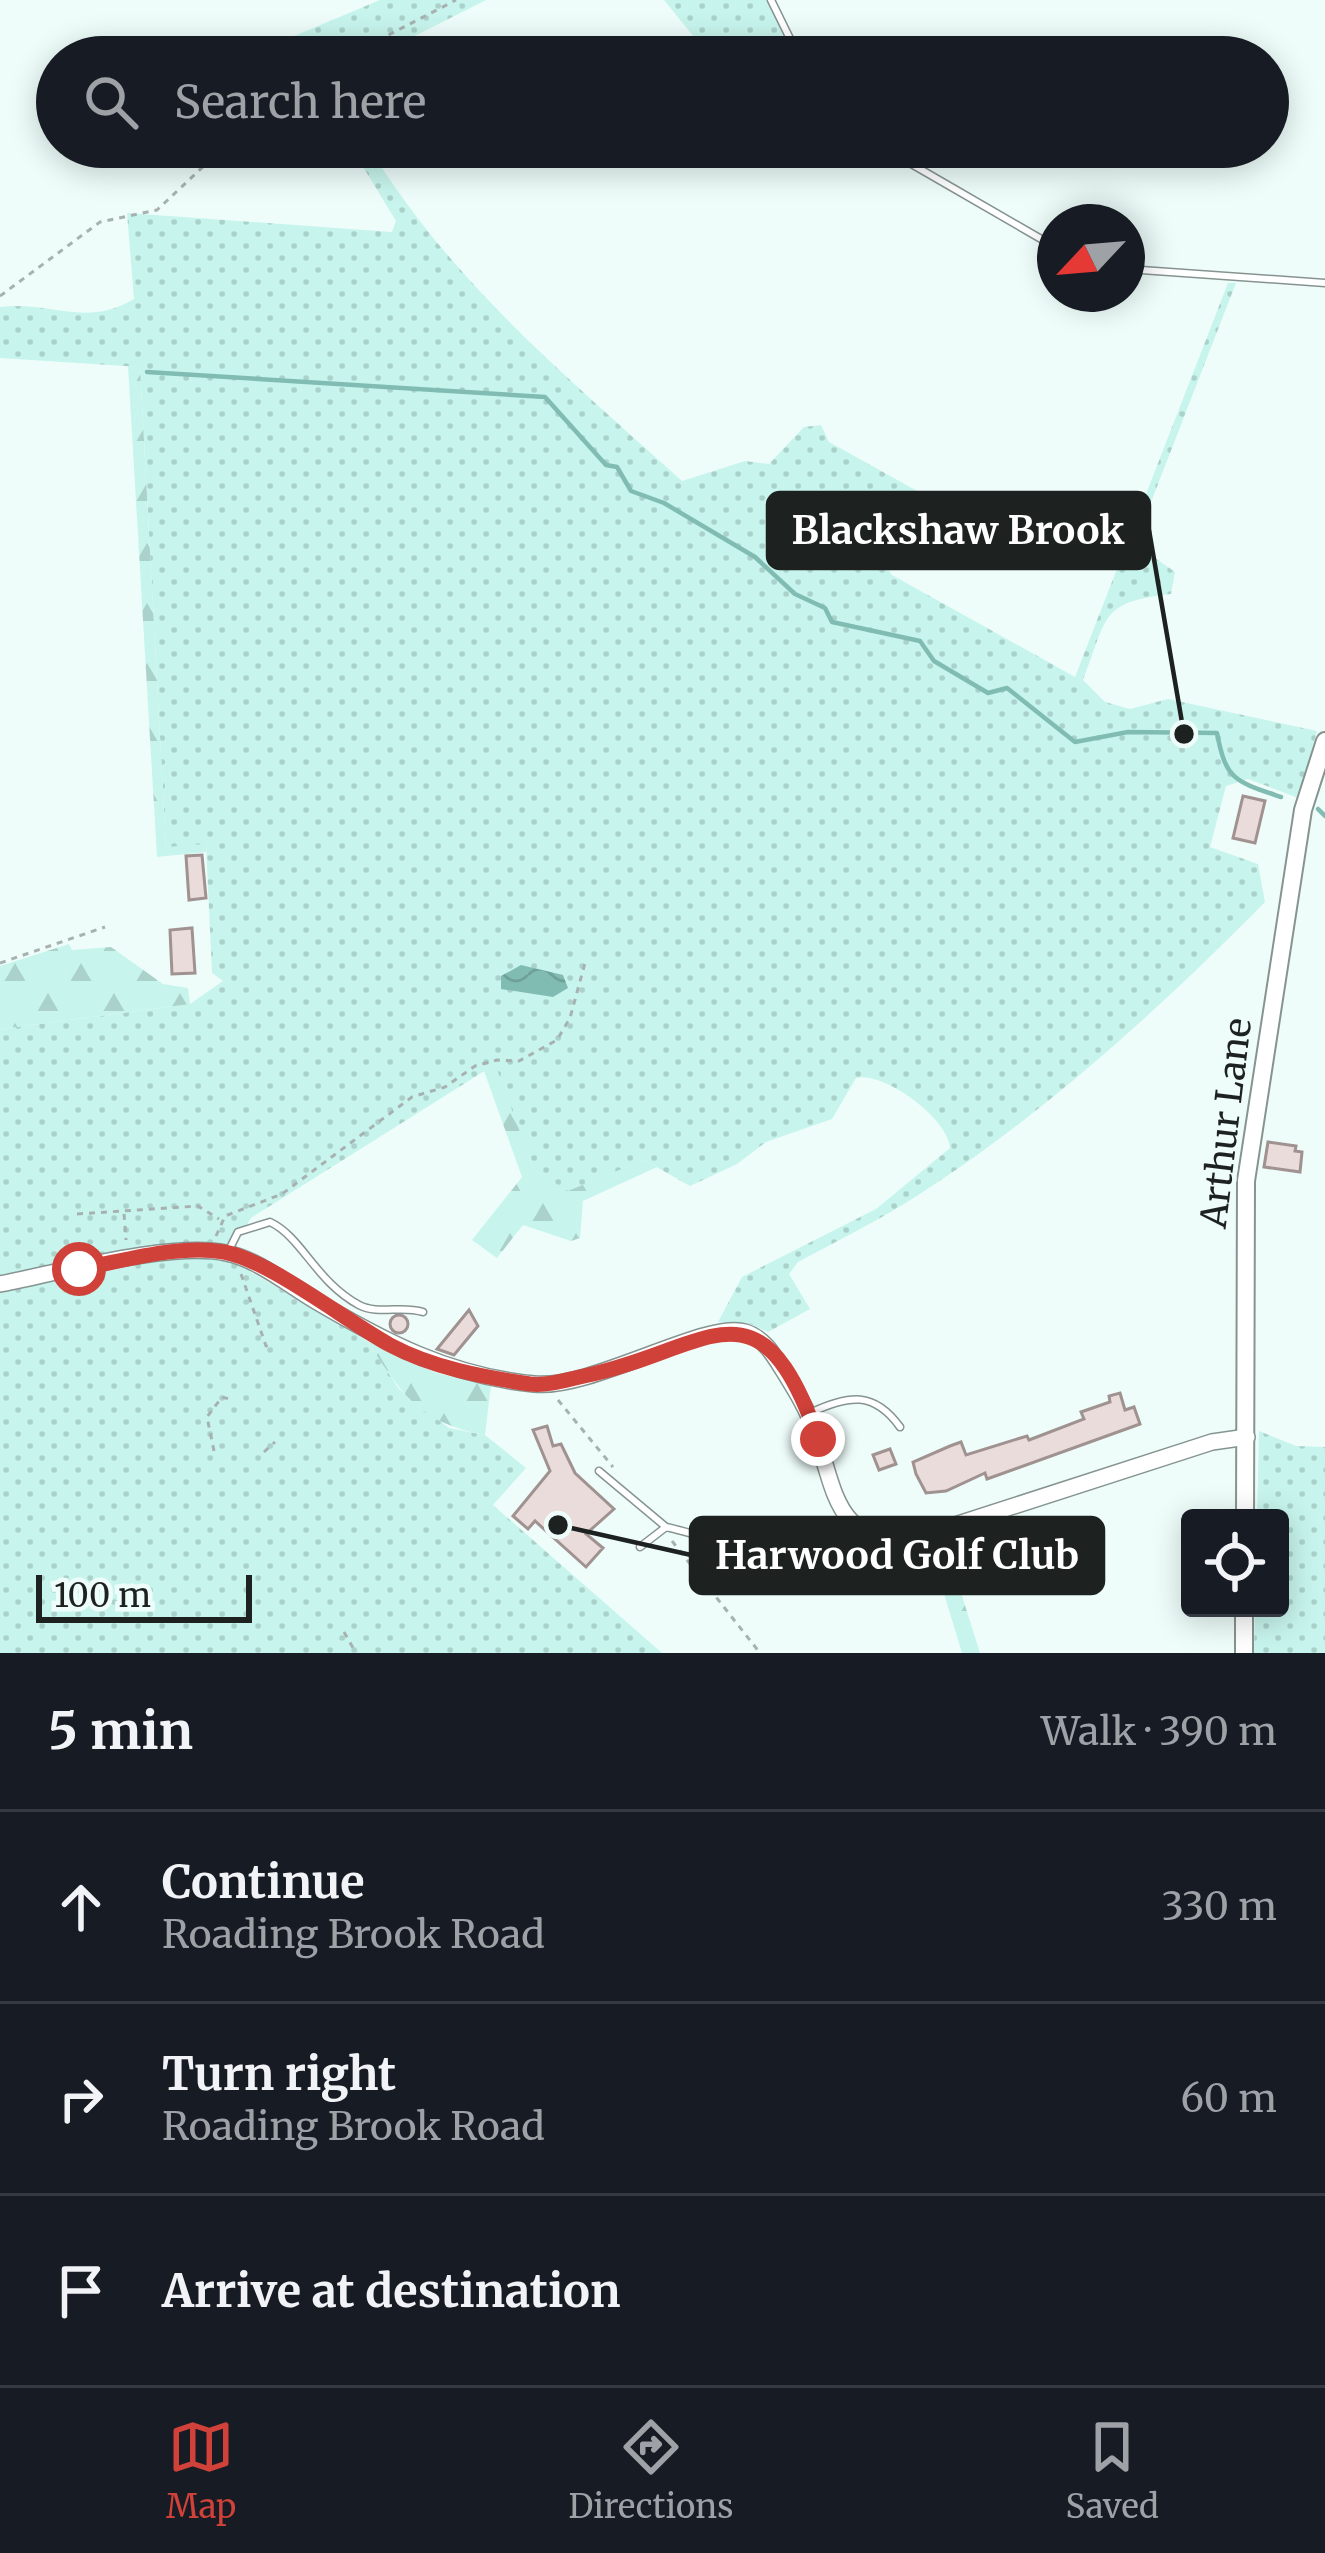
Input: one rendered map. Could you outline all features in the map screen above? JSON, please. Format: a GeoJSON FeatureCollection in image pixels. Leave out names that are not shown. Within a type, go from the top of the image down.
{"type":"FeatureCollection","features":[{"type":"Feature","properties":{"kind":"main road","name":"Arthur Lane"},"geometry":{"type":"LineString","coordinates":[[1246,1509],[1246,1181],[1303,810],[1325,741]]}},
{"type":"Feature","properties":{"kind":"main road"},"geometry":{"type":"LineString","coordinates":[[1244,1617],[1244,1653]]}},
{"type":"Feature","properties":{"kind":"street"},"geometry":{"type":"LineString","coordinates":[[0,1283],[128,1260],[223,1252],[421,1359],[545,1384],[616,1370],[736,1330],[767,1346],[808,1413],[829,1485],[845,1516],[857,1529],[887,1539],[924,1535],[1212,1442],[1246,1437]]}},
{"type":"Feature","properties":{"kind":"lane"},"geometry":{"type":"LineString","coordinates":[[771,0],[789,36]]}},
{"type":"Feature","properties":{"kind":"lane"},"geometry":{"type":"LineString","coordinates":[[918,168],[1037,237]]}},
{"type":"Feature","properties":{"kind":"lane"},"geometry":{"type":"LineString","coordinates":[[1145,269],[1325,283]]}},
{"type":"Feature","properties":{"kind":"lane"},"geometry":{"type":"LineString","coordinates":[[223,1252],[238,1232],[270,1222],[284,1228],[325,1284],[364,1309],[399,1305],[423,1312]]}},
{"type":"Feature","properties":{"kind":"lane"},"geometry":{"type":"LineString","coordinates":[[808,1413],[839,1399],[867,1399],[887,1409],[900,1427]]}},
{"type":"Feature","properties":{"kind":"lane"},"geometry":{"type":"LineString","coordinates":[[598,1472],[664,1528],[814,1561],[864,1556],[887,1539]]}},
{"type":"Feature","properties":{"kind":"lane"},"geometry":{"type":"LineString","coordinates":[[640,1547],[664,1528]]}},
{"type":"Feature","properties":{"kind":"path"},"geometry":{"type":"LineString","coordinates":[[387,36],[456,0]]}},
{"type":"Feature","properties":{"kind":"path"},"geometry":{"type":"LineString","coordinates":[[0,296],[100,222],[157,210],[202,168]]}},
{"type":"Feature","properties":{"kind":"path"},"geometry":{"type":"LineString","coordinates":[[0,963],[105,927]]}},
{"type":"Feature","properties":{"kind":"path"},"geometry":{"type":"LineString","coordinates":[[221,1220],[282,1194],[412,1097],[445,1087],[475,1066],[519,1061],[557,1040],[570,1018],[586,963]]}},
{"type":"Feature","properties":{"kind":"path"},"geometry":{"type":"LineString","coordinates":[[77,1214],[199,1207],[221,1220]]}},
{"type":"Feature","properties":{"kind":"path"},"geometry":{"type":"LineString","coordinates":[[124,1211],[128,1260]]}},
{"type":"Feature","properties":{"kind":"path"},"geometry":{"type":"LineString","coordinates":[[221,1220],[223,1252]]}},
{"type":"Feature","properties":{"kind":"path"},"geometry":{"type":"LineString","coordinates":[[240,1272],[266,1346],[273,1343]]}},
{"type":"Feature","properties":{"kind":"path"},"geometry":{"type":"LineString","coordinates":[[545,1384],[613,1468]]}},
{"type":"Feature","properties":{"kind":"path"},"geometry":{"type":"LineString","coordinates":[[214,1450],[207,1417],[222,1397],[233,1400]]}},
{"type":"Feature","properties":{"kind":"path"},"geometry":{"type":"LineString","coordinates":[[264,1452],[275,1442]]}},
{"type":"Feature","properties":{"kind":"path"},"geometry":{"type":"LineString","coordinates":[[664,1528],[760,1653]]}},
{"type":"Feature","properties":{"kind":"path"},"geometry":{"type":"LineString","coordinates":[[344,1632],[356,1653]]}},
{"type":"Feature","properties":{"kind":"green space"},"geometry":{"type":"Polygon","coordinates":[[[380,0],[486,0],[415,36],[294,36],[380,0]]]}},
{"type":"Feature","properties":{"kind":"green space"},"geometry":{"type":"Polygon","coordinates":[[[664,0],[768,0],[785,36],[693,36],[664,0]]]}},
{"type":"Feature","properties":{"kind":"green space"},"geometry":{"type":"Polygon","coordinates":[[[364,168],[383,168],[473,284],[682,481],[745,461],[769,464],[804,427],[821,425],[829,442],[919,492],[880,557],[892,575],[1075,677],[1228,283],[1236,283],[1139,533],[1141,548],[1175,572],[1171,594],[1130,602],[1109,616],[1083,680],[1105,702],[1130,709],[1168,699],[1317,731],[1298,798],[1248,779],[1226,786],[1210,847],[1258,864],[1265,902],[1138,1024],[1000,1139],[904,1204],[798,1262],[789,1274],[810,1309],[768,1332],[748,1323],[718,1322],[742,1277],[876,1209],[950,1148],[939,1124],[898,1089],[856,1078],[832,1119],[766,1142],[737,1164],[690,1186],[644,1160],[568,1192],[534,1170],[494,1065],[251,1218],[235,1243],[241,1266],[367,1341],[399,1389],[449,1428],[485,1435],[526,1468],[493,1505],[662,1653],[0,1653],[0,1029],[190,1004],[223,981],[212,973],[206,845],[166,848],[140,367],[0,358],[0,307],[84,313],[134,299],[127,213],[392,232],[396,221],[364,168]]]}},
{"type":"Feature","properties":{"kind":"green space"},"geometry":{"type":"Polygon","coordinates":[[[128,366],[140,367],[166,847],[206,844],[206,852],[157,857],[128,366]]]}},
{"type":"Feature","properties":{"kind":"green space"},"geometry":{"type":"Polygon","coordinates":[[[69,944],[72,950],[111,947],[163,984],[188,988],[190,1004],[0,1029],[0,966],[69,944]]]}},
{"type":"Feature","properties":{"kind":"green space"},"geometry":{"type":"Polygon","coordinates":[[[495,1064],[534,1170],[568,1191],[644,1160],[657,1167],[583,1201],[580,1238],[571,1241],[523,1225],[497,1258],[472,1240],[522,1177],[484,1071],[495,1064]]]}},
{"type":"Feature","properties":{"kind":"green space"},"geometry":{"type":"Polygon","coordinates":[[[367,1341],[436,1373],[491,1385],[485,1435],[443,1422],[414,1403],[367,1341]]]}},
{"type":"Feature","properties":{"kind":"green space"},"geometry":{"type":"Polygon","coordinates":[[[1259,1431],[1296,1446],[1325,1447],[1325,1653],[1254,1653],[1255,1617],[1289,1617],[1289,1509],[1257,1509],[1259,1431]]]}},
{"type":"Feature","properties":{"kind":"green space"},"geometry":{"type":"Polygon","coordinates":[[[1017,1516],[945,1542],[980,1653],[962,1653],[928,1541],[1017,1516]]]}},
{"type":"Feature","properties":{"kind":"water"},"geometry":{"type":"Polygon","coordinates":[[[521,965],[563,975],[568,988],[553,997],[501,989],[501,976],[521,965]]]}},
{"type":"Feature","properties":{"kind":"building"},"geometry":{"type":"Polygon","coordinates":[[[1243,796],[1265,801],[1255,843],[1233,838],[1243,796]]]}},
{"type":"Feature","properties":{"kind":"building"},"geometry":{"type":"Polygon","coordinates":[[[202,855],[206,898],[189,900],[186,856],[202,855]]]}},
{"type":"Feature","properties":{"kind":"building"},"geometry":{"type":"Polygon","coordinates":[[[192,928],[195,973],[172,974],[170,930],[192,928]]]}},
{"type":"Feature","properties":{"kind":"building"},"geometry":{"type":"Polygon","coordinates":[[[1268,1142],[1296,1146],[1295,1151],[1302,1152],[1300,1172],[1264,1167],[1268,1142]]]}},
{"type":"Feature","properties":{"kind":"building"},"geometry":{"type":"Polygon","coordinates":[[[469,1310],[478,1326],[454,1355],[437,1349],[469,1310]]]}},
{"type":"Feature","properties":{"kind":"building"},"geometry":{"type":"Polygon","coordinates":[[[399,1315],[408,1324],[399,1333],[390,1324],[399,1315]]]}},
{"type":"Feature","properties":{"kind":"building"},"geometry":{"type":"Polygon","coordinates":[[[1120,1393],[1125,1410],[1134,1407],[1140,1424],[987,1479],[985,1473],[946,1491],[926,1493],[916,1474],[913,1462],[950,1446],[961,1442],[966,1455],[1027,1436],[1029,1440],[1084,1419],[1081,1412],[1110,1402],[1109,1396],[1120,1393]]]}},
{"type":"Feature","properties":{"kind":"building"},"geometry":{"type":"Polygon","coordinates":[[[547,1426],[553,1446],[561,1444],[575,1473],[614,1509],[586,1534],[603,1548],[586,1567],[535,1521],[528,1529],[513,1516],[550,1471],[533,1430],[547,1426]]]}},
{"type":"Feature","properties":{"kind":"building"},"geometry":{"type":"Polygon","coordinates":[[[890,1449],[896,1464],[879,1470],[873,1455],[890,1449]]]}},
{"type":"Feature","properties":{"kind":"waterway"},"geometry":{"type":"LineString","coordinates":[[147,372],[545,397],[606,465],[617,467],[631,491],[664,503],[755,557],[795,594],[825,608],[832,622],[920,641],[934,661],[988,693],[1007,688],[1075,742],[1128,732],[1217,733],[1224,761],[1235,777],[1281,797]]}},
{"type":"Feature","properties":{"kind":"waterway"},"geometry":{"type":"LineString","coordinates":[[1318,809],[1325,816]]}},
{"type":"Feature","properties":{"kind":"place","name":"Blackshaw Brook"},"geometry":{"type":"Point","coordinates":[1184,734]}},
{"type":"Feature","properties":{"kind":"place","name":"Harwood Golf Club"},"geometry":{"type":"Point","coordinates":[558,1525]}},
{"type":"Feature","properties":{"kind":"route"},"geometry":{"type":"LineString","coordinates":[[79,1269],[169,1254],[228,1253],[395,1348],[442,1366],[537,1385],[616,1370],[724,1332],[746,1332],[767,1346],[801,1399],[818,1439]]}}]}
